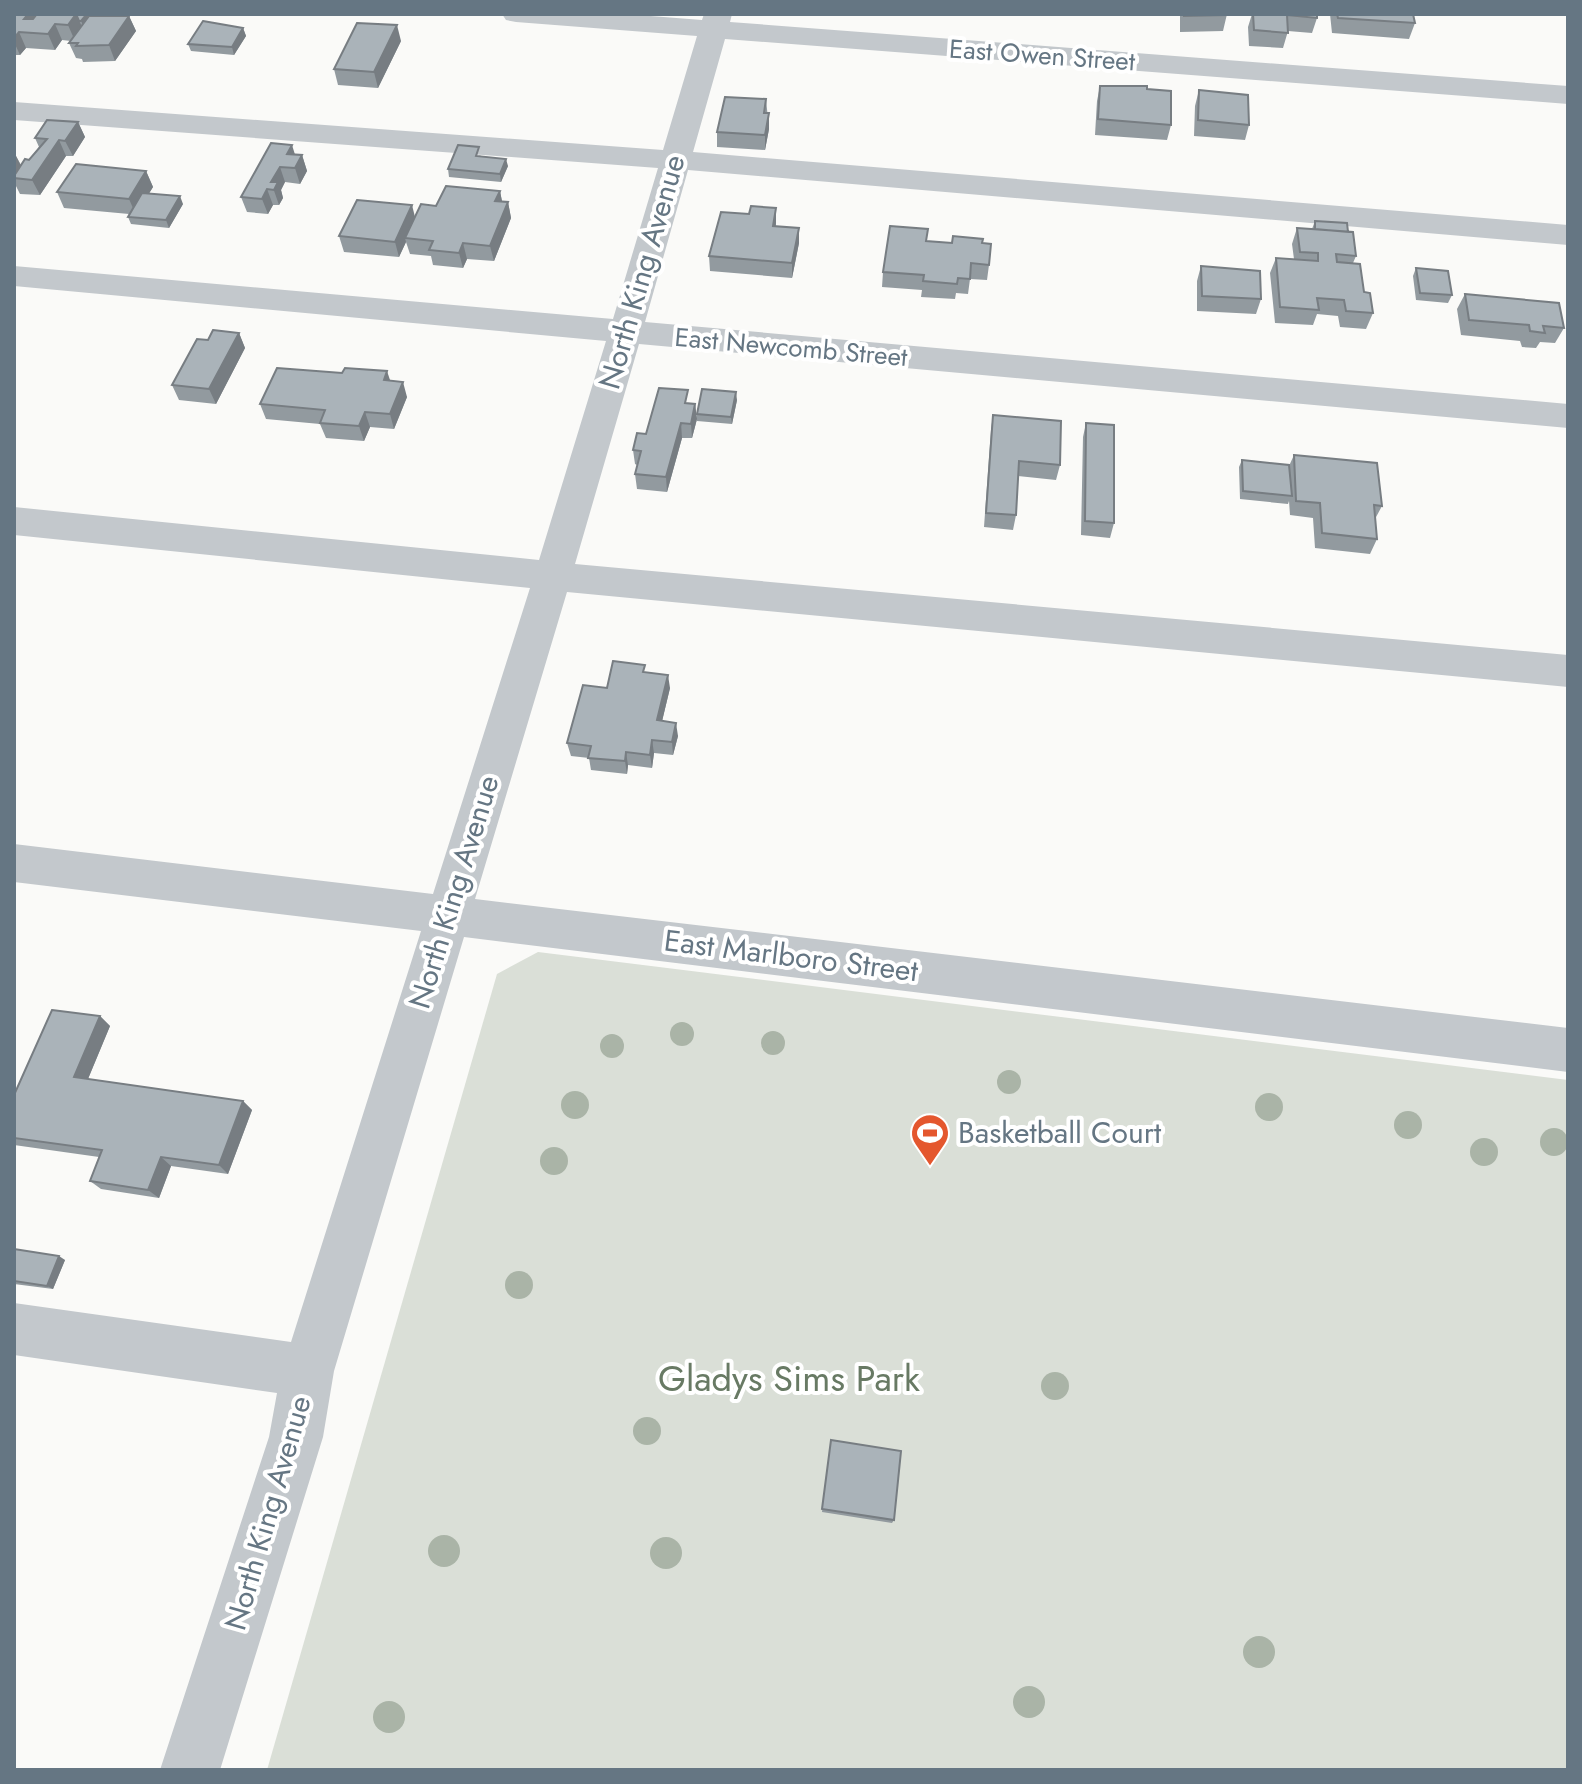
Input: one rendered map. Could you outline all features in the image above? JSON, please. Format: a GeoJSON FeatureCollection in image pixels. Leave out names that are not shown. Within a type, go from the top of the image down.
{"type":"FeatureCollection","features":[{"type":"Feature","properties":{"kind":"street","name":"East Owen Street"},"geometry":{"type":"LineString","coordinates":[[516,14],[716,22],[1568,95]]}},
{"type":"Feature","properties":{"kind":"street","name":"North King Avenue"},"geometry":{"type":"LineString","coordinates":[[190,1770],[296,1437],[308,1371],[552,576],[716,22]]}},
{"type":"Feature","properties":{"kind":"street"},"geometry":{"type":"LineString","coordinates":[[14,111],[675,160],[1568,235]]}},
{"type":"Feature","properties":{"kind":"street","name":"East Newcomb Street"},"geometry":{"type":"LineString","coordinates":[[14,276],[1568,416]]}},
{"type":"Feature","properties":{"kind":"street"},"geometry":{"type":"LineString","coordinates":[[14,521],[552,576],[1568,671]]}},
{"type":"Feature","properties":{"kind":"street","name":"East Marlboro Street"},"geometry":{"type":"LineString","coordinates":[[14,863],[1568,1050]]}},
{"type":"Feature","properties":{"kind":"street"},"geometry":{"type":"LineString","coordinates":[[14,1329],[308,1371]]}},
{"type":"Feature","properties":{"kind":"green space","name":"Gladys Sims Park"},"geometry":{"type":"Polygon","coordinates":[[[538,952],[1568,1080],[1568,1770],[267,1770],[497,974],[538,952]]]}},
{"type":"Feature","properties":{"kind":"building"},"geometry":{"type":"Polygon","coordinates":[[[14,14],[28,14],[24,19],[33,19],[37,14],[76,14],[68,25],[55,24],[48,34],[19,32],[14,38],[14,14]]]}},
{"type":"Feature","properties":{"kind":"building"},"geometry":{"type":"Polygon","coordinates":[[[76,14],[87,14],[79,21],[76,14]]]}},
{"type":"Feature","properties":{"kind":"building"},"geometry":{"type":"Polygon","coordinates":[[[1227,14],[1227,15],[1184,16],[1227,14]]]}},
{"type":"Feature","properties":{"kind":"building"},"geometry":{"type":"Polygon","coordinates":[[[1253,14],[1317,14],[1317,18],[1287,15],[1288,33],[1254,30],[1253,14]]]}},
{"type":"Feature","properties":{"kind":"building"},"geometry":{"type":"Polygon","coordinates":[[[1337,14],[1413,14],[1415,23],[1338,18],[1337,14]]]}},
{"type":"Feature","properties":{"kind":"building"},"geometry":{"type":"Polygon","coordinates":[[[89,16],[129,16],[109,45],[76,46],[78,43],[69,43],[89,16]]]}},
{"type":"Feature","properties":{"kind":"building"},"geometry":{"type":"Polygon","coordinates":[[[203,21],[243,28],[232,47],[188,44],[203,21]]]}},
{"type":"Feature","properties":{"kind":"building"},"geometry":{"type":"Polygon","coordinates":[[[357,23],[397,25],[374,72],[334,69],[357,23]]]}},
{"type":"Feature","properties":{"kind":"building"},"geometry":{"type":"Polygon","coordinates":[[[1100,86],[1147,86],[1147,89],[1171,91],[1171,125],[1098,119],[1100,86]]]}},
{"type":"Feature","properties":{"kind":"building"},"geometry":{"type":"Polygon","coordinates":[[[1199,90],[1248,95],[1249,125],[1198,120],[1199,90]]]}},
{"type":"Feature","properties":{"kind":"building"},"geometry":{"type":"Polygon","coordinates":[[[725,97],[766,99],[764,113],[769,113],[765,135],[717,132],[725,97]]]}},
{"type":"Feature","properties":{"kind":"building"},"geometry":{"type":"Polygon","coordinates":[[[47,120],[78,122],[65,141],[59,140],[32,180],[14,178],[25,159],[29,160],[47,139],[35,138],[47,120]]]}},
{"type":"Feature","properties":{"kind":"building"},"geometry":{"type":"Polygon","coordinates":[[[271,143],[292,145],[287,154],[302,155],[295,168],[280,167],[271,182],[278,182],[274,190],[267,189],[262,199],[241,197],[271,143]]]}},
{"type":"Feature","properties":{"kind":"building"},"geometry":{"type":"Polygon","coordinates":[[[458,145],[479,147],[476,156],[506,159],[500,174],[448,169],[458,145]]]}},
{"type":"Feature","properties":{"kind":"building"},"geometry":{"type":"Polygon","coordinates":[[[76,164],[146,171],[129,199],[57,192],[76,164]]]}},
{"type":"Feature","properties":{"kind":"building"},"geometry":{"type":"Polygon","coordinates":[[[446,186],[500,191],[495,201],[508,202],[490,246],[463,243],[459,253],[429,250],[433,241],[405,238],[421,204],[436,206],[446,186]]]}},
{"type":"Feature","properties":{"kind":"building"},"geometry":{"type":"Polygon","coordinates":[[[142,193],[180,196],[166,220],[128,217],[142,193]]]}},
{"type":"Feature","properties":{"kind":"building"},"geometry":{"type":"Polygon","coordinates":[[[357,200],[412,205],[395,242],[339,236],[357,200]]]}},
{"type":"Feature","properties":{"kind":"building"},"geometry":{"type":"Polygon","coordinates":[[[751,206],[776,208],[773,226],[799,228],[792,263],[709,256],[721,212],[749,214],[751,206]]]}},
{"type":"Feature","properties":{"kind":"building"},"geometry":{"type":"Polygon","coordinates":[[[1315,221],[1347,223],[1348,232],[1315,229],[1315,221]]]}},
{"type":"Feature","properties":{"kind":"building"},"geometry":{"type":"Polygon","coordinates":[[[890,226],[928,229],[926,241],[952,243],[953,236],[983,239],[982,243],[991,244],[989,265],[971,263],[970,279],[958,278],[957,284],[923,281],[924,275],[883,272],[890,226]]]}},
{"type":"Feature","properties":{"kind":"building"},"geometry":{"type":"Polygon","coordinates":[[[1297,228],[1353,232],[1356,256],[1336,254],[1337,262],[1360,264],[1364,292],[1370,293],[1373,313],[1346,311],[1344,300],[1317,298],[1319,310],[1280,307],[1276,258],[1318,261],[1318,253],[1300,252],[1297,228]]]}},
{"type":"Feature","properties":{"kind":"building"},"geometry":{"type":"Polygon","coordinates":[[[1201,266],[1260,271],[1261,299],[1202,296],[1201,266]]]}},
{"type":"Feature","properties":{"kind":"building"},"geometry":{"type":"Polygon","coordinates":[[[1416,268],[1448,271],[1452,295],[1420,293],[1416,268]]]}},
{"type":"Feature","properties":{"kind":"building"},"geometry":{"type":"Polygon","coordinates":[[[1465,294],[1559,303],[1564,328],[1543,326],[1545,333],[1530,331],[1529,325],[1469,320],[1465,294]]]}},
{"type":"Feature","properties":{"kind":"building"},"geometry":{"type":"Polygon","coordinates":[[[213,330],[239,333],[209,389],[172,385],[197,339],[208,340],[213,330]]]}},
{"type":"Feature","properties":{"kind":"building"},"geometry":{"type":"Polygon","coordinates":[[[277,368],[342,373],[345,368],[387,371],[384,380],[403,382],[390,414],[365,412],[359,426],[320,423],[325,410],[260,404],[277,368]]]}},
{"type":"Feature","properties":{"kind":"building"},"geometry":{"type":"Polygon","coordinates":[[[659,388],[688,390],[685,403],[695,404],[691,424],[681,423],[666,477],[635,474],[641,451],[633,450],[637,433],[646,434],[659,388]]]}},
{"type":"Feature","properties":{"kind":"building"},"geometry":{"type":"Polygon","coordinates":[[[702,389],[736,392],[731,417],[697,414],[702,389]]]}},
{"type":"Feature","properties":{"kind":"building"},"geometry":{"type":"Polygon","coordinates":[[[993,415],[1061,421],[1060,465],[1019,461],[1016,515],[986,513],[993,415]]]}},
{"type":"Feature","properties":{"kind":"building"},"geometry":{"type":"Polygon","coordinates":[[[1086,423],[1114,425],[1114,523],[1085,521],[1086,423]]]}},
{"type":"Feature","properties":{"kind":"building"},"geometry":{"type":"Polygon","coordinates":[[[1294,455],[1377,463],[1382,506],[1374,505],[1377,539],[1322,533],[1320,503],[1296,501],[1294,455]]]}},
{"type":"Feature","properties":{"kind":"building"},"geometry":{"type":"Polygon","coordinates":[[[1242,460],[1289,465],[1292,496],[1243,491],[1242,460]]]}},
{"type":"Feature","properties":{"kind":"building"},"geometry":{"type":"Polygon","coordinates":[[[613,661],[645,665],[643,672],[668,675],[657,720],[676,723],[672,742],[652,740],[650,755],[626,752],[625,761],[588,758],[591,746],[567,743],[583,685],[607,688],[613,661]]]}},
{"type":"Feature","properties":{"kind":"building"},"geometry":{"type":"Polygon","coordinates":[[[52,1010],[100,1016],[74,1077],[243,1101],[219,1165],[161,1157],[148,1190],[90,1181],[102,1150],[14,1138],[14,1095],[52,1010]]]}},
{"type":"Feature","properties":{"kind":"building"},"geometry":{"type":"Polygon","coordinates":[[[14,1249],[59,1256],[47,1286],[14,1281],[14,1249]]]}},
{"type":"Feature","properties":{"kind":"building"},"geometry":{"type":"Polygon","coordinates":[[[831,1440],[901,1451],[894,1520],[822,1509],[831,1440]]]}},
{"type":"Feature","properties":{"kind":"place","name":"Basketball Court"},"geometry":{"type":"Point","coordinates":[930,1167]}}]}
